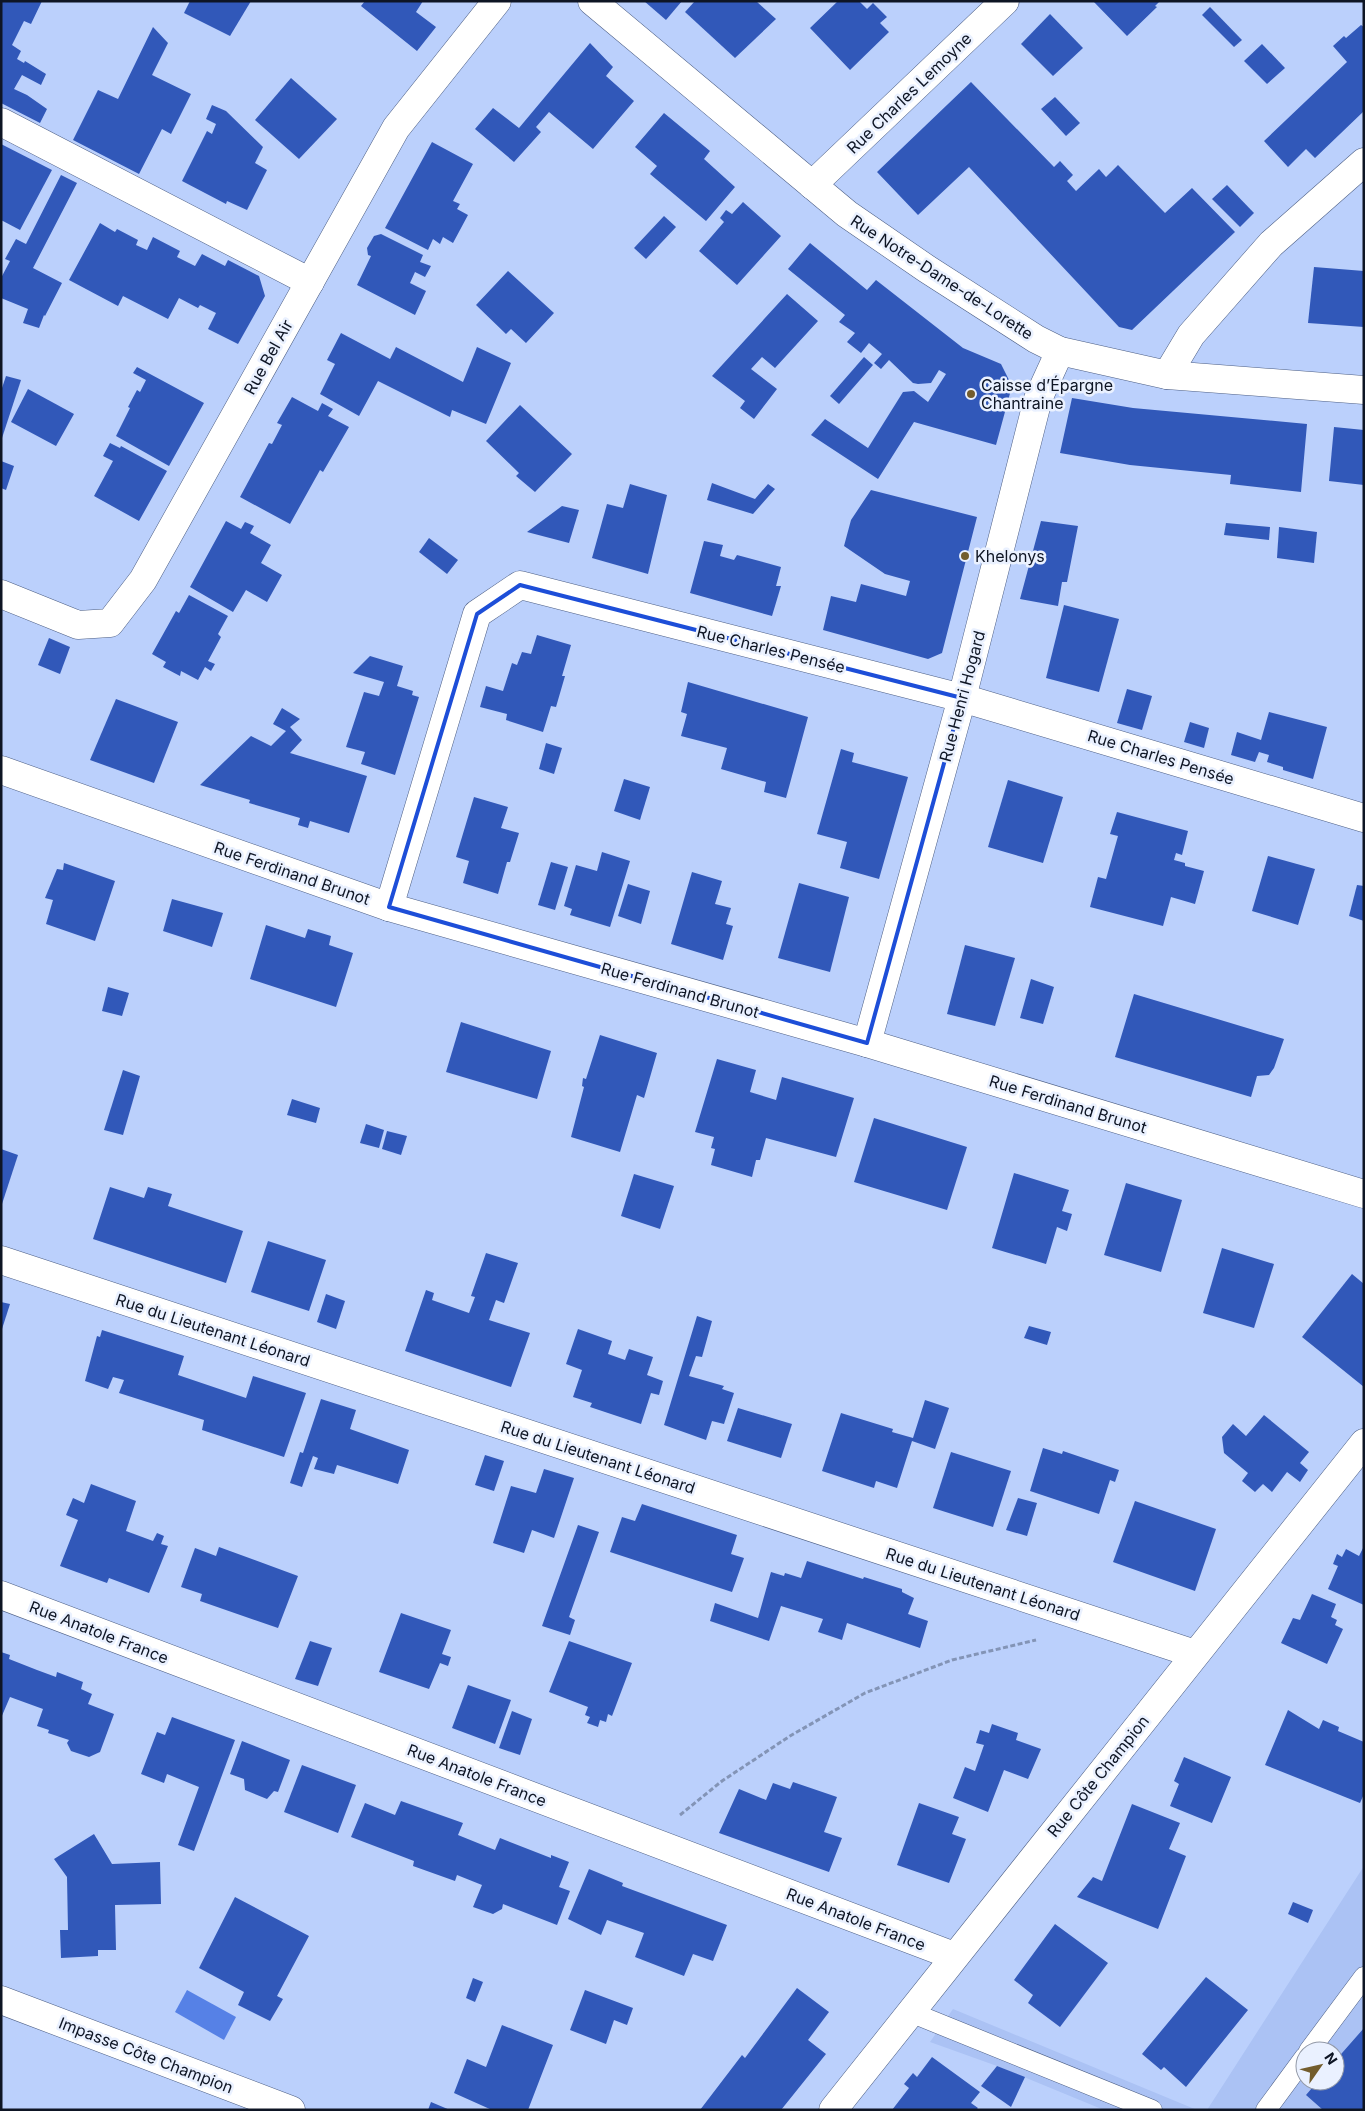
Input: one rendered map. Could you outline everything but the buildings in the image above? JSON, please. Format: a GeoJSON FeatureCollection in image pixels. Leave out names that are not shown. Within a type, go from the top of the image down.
{"type":"FeatureCollection","features":[{"type":"Feature","properties":{"kind":"street","name":"Rue Bel Air"},"geometry":{"type":"LineString","coordinates":[[1,594],[78,625],[110,623],[143,580],[396,128],[497,1]]}},
{"type":"Feature","properties":{"kind":"street","name":"Rue Notre-Dame-de-Lorette"},"geometry":{"type":"LineString","coordinates":[[592,1],[847,214],[927,269],[1036,339],[1060,351],[1167,375],[1364,390]]}},
{"type":"Feature","properties":{"kind":"street","name":"Rue Charles Lemoyne"},"geometry":{"type":"LineString","coordinates":[[812,185],[1005,1]]}},
{"type":"Feature","properties":{"kind":"street"},"geometry":{"type":"LineString","coordinates":[[1,122],[310,282]]}},
{"type":"Feature","properties":{"kind":"street"},"geometry":{"type":"LineString","coordinates":[[1167,375],[1192,335],[1271,244],[1364,162]]}},
{"type":"Feature","properties":{"kind":"street","name":"Rue Henri Hogard"},"geometry":{"type":"LineString","coordinates":[[867,1043],[962,698],[1038,400],[1060,351]]}},
{"type":"Feature","properties":{"kind":"street","name":"Rue Charles Pensée"},"geometry":{"type":"LineString","coordinates":[[389,907],[477,614],[520,585],[962,698],[1364,818]]}},
{"type":"Feature","properties":{"kind":"street","name":"Rue Ferdinand Brunot"},"geometry":{"type":"LineString","coordinates":[[1,770],[389,907],[867,1043],[1364,1194]]}},
{"type":"Feature","properties":{"kind":"street","name":"Rue du Lieutenant Léonard"},"geometry":{"type":"LineString","coordinates":[[1,1260],[1195,1654]]}},
{"type":"Feature","properties":{"kind":"street","name":"Rue Côte Champion"},"geometry":{"type":"LineString","coordinates":[[833,2110],[1364,1443]]}},
{"type":"Feature","properties":{"kind":"street","name":"Rue Anatole France"},"geometry":{"type":"LineString","coordinates":[[1,1595],[954,1956]]}},
{"type":"Feature","properties":{"kind":"street","name":"Impasse Côte Champion"},"geometry":{"type":"LineString","coordinates":[[1,2000],[291,2110]]}},
{"type":"Feature","properties":{"kind":"lane"},"geometry":{"type":"LineString","coordinates":[[1316,2041],[1364,1977]]}},
{"type":"Feature","properties":{"kind":"lane"},"geometry":{"type":"LineString","coordinates":[[910,2012],[1152,2110]]}},
{"type":"Feature","properties":{"kind":"lane"},"geometry":{"type":"LineString","coordinates":[[1266,2110],[1295,2071]]}},
{"type":"Feature","properties":{"kind":"path"},"geometry":{"type":"LineString","coordinates":[[658,1844],[674,1820],[722,1781],[790,1736],[865,1694],[952,1660],[1048,1636],[1084,1617]]}},
{"type":"Feature","properties":{"kind":"highlighted area"},"geometry":{"type":"Polygon","coordinates":[[[520,585],[962,698],[867,1043],[389,907],[477,614],[520,585]]]}},
{"type":"Feature","properties":{"kind":"shaded area"},"geometry":{"type":"Polygon","coordinates":[[[1364,1866],[1364,2110],[1207,2110],[1364,1866]]]}},
{"type":"Feature","properties":{"kind":"shaded area"},"geometry":{"type":"Polygon","coordinates":[[[953,2009],[1197,2110],[1104,2110],[997,2066],[930,2042],[953,2009]]]}},
{"type":"Feature","properties":{"kind":"water"},"geometry":{"type":"Polygon","coordinates":[[[187,1990],[236,2017],[224,2040],[175,2012],[187,1990]]]}},
{"type":"Feature","properties":{"kind":"place","name":"Caisse d’Épargne Chantraine"},"geometry":{"type":"Point","coordinates":[971,394]}},
{"type":"Feature","properties":{"kind":"place","name":"Khelonys"},"geometry":{"type":"Point","coordinates":[965,556]}}]}
